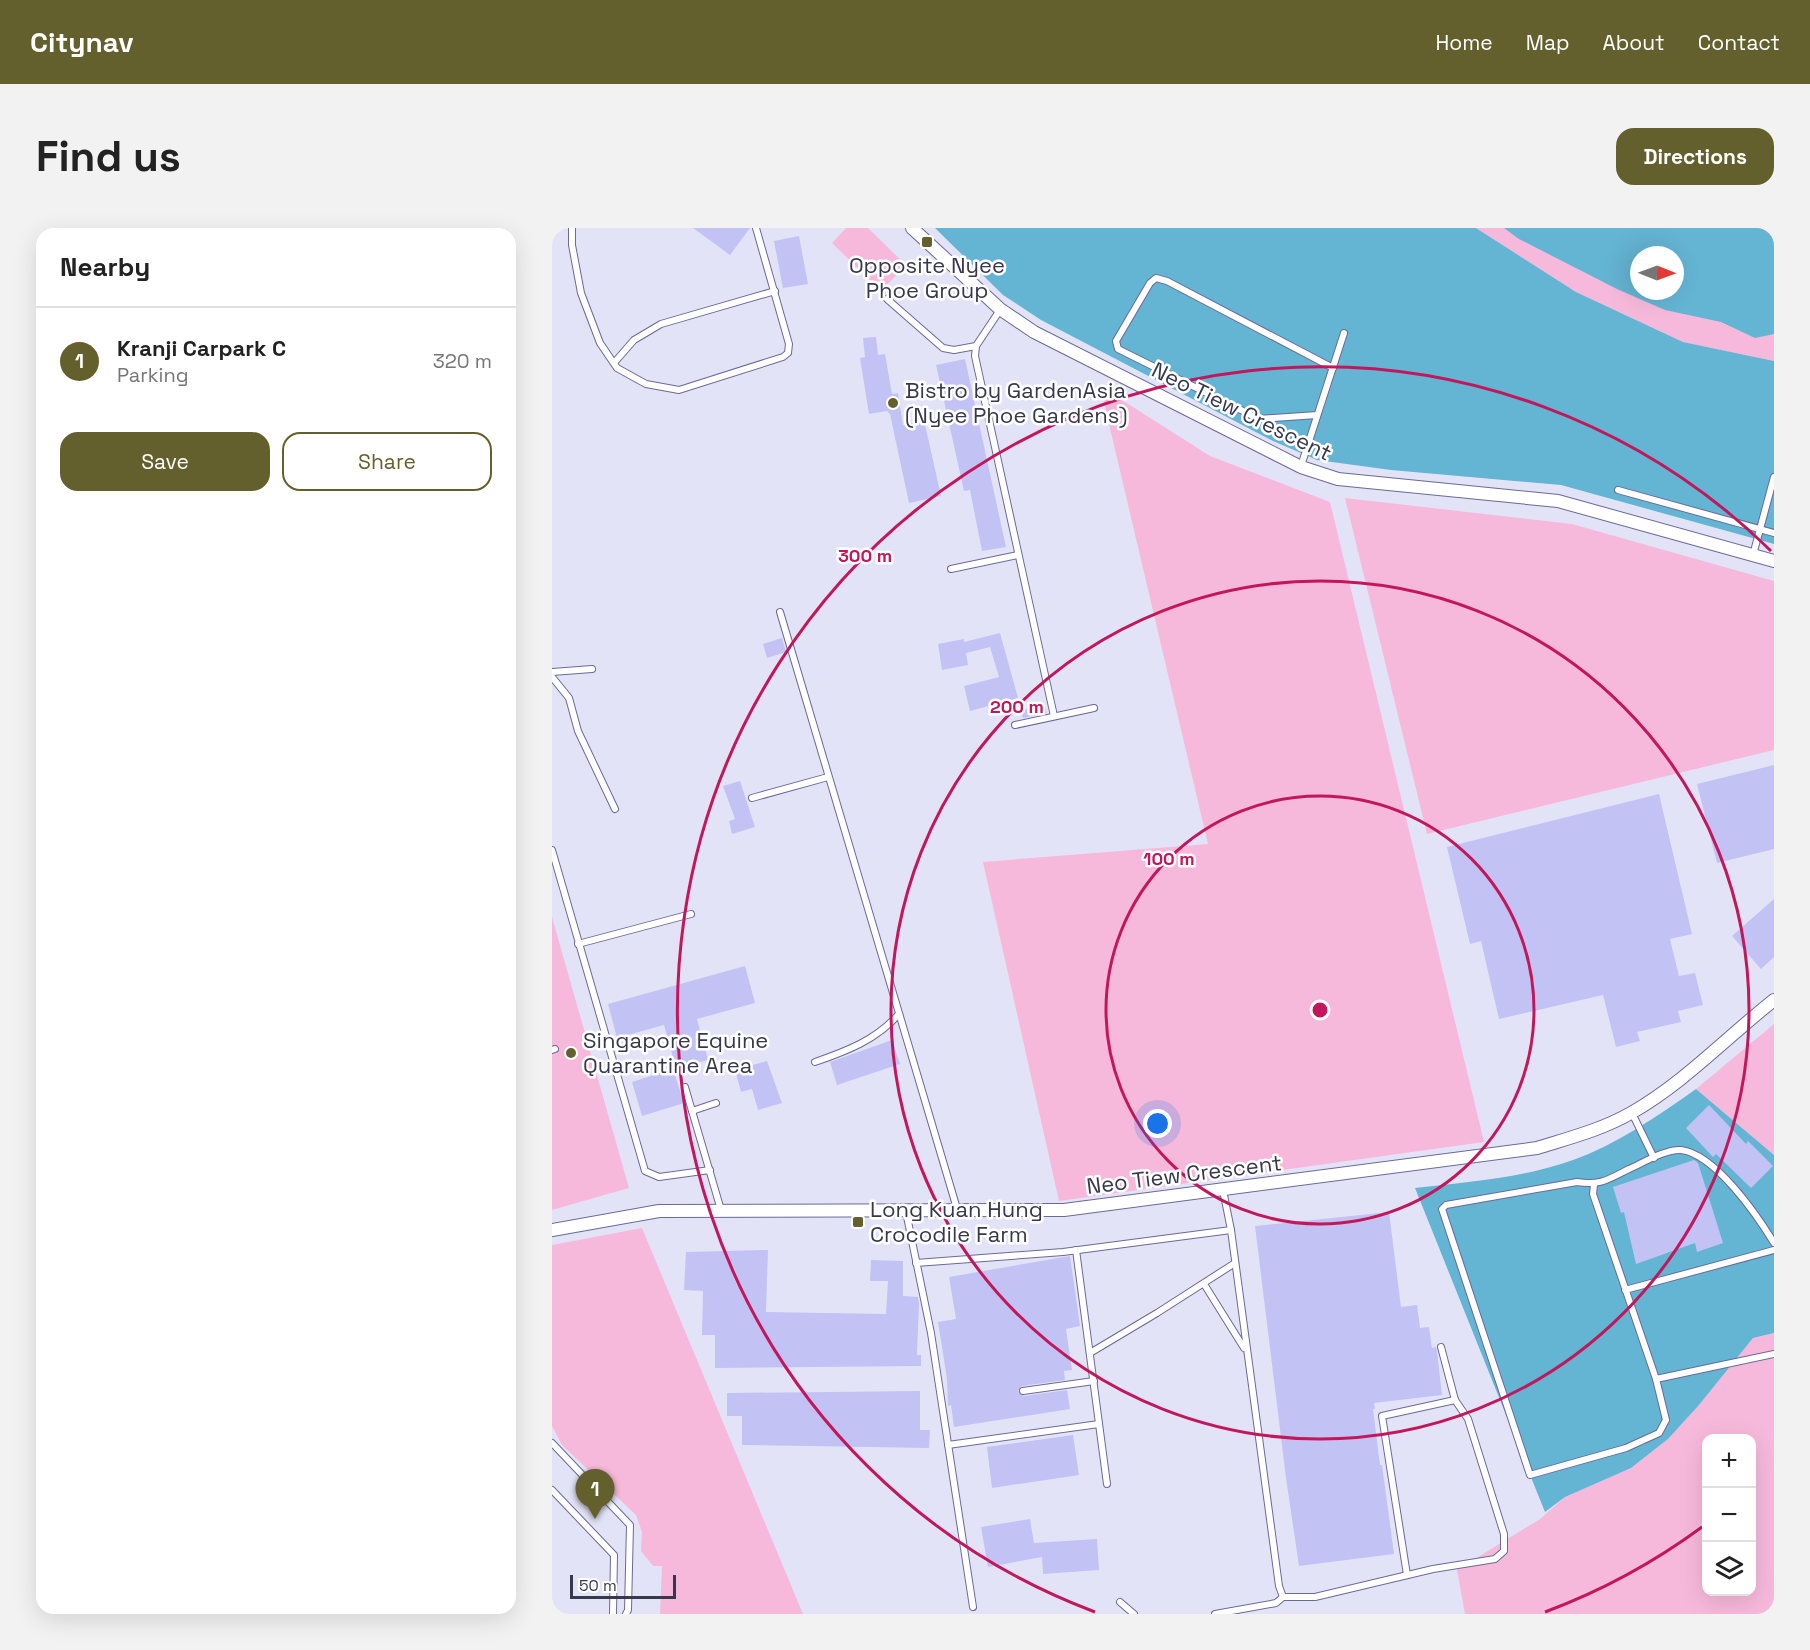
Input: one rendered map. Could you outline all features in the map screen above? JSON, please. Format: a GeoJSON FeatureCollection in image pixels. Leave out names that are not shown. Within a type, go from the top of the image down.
{"type":"FeatureCollection","features":[{"type":"Feature","properties":{"kind":"street","name":"Neo Tiew Crescent"},"geometry":{"type":"LineString","coordinates":[[912,228],[1000,309],[1034,332],[1301,467],[1338,479],[1558,501],[1774,561]]}},
{"type":"Feature","properties":{"kind":"street","name":"Neo Tiew Crescent"},"geometry":{"type":"LineString","coordinates":[[552,1230],[659,1211],[1064,1210],[1537,1148],[1590,1132],[1632,1113],[1695,1068],[1774,1000]]}},
{"type":"Feature","properties":{"kind":"lane"},"geometry":{"type":"LineString","coordinates":[[572,228],[572,245],[581,293],[600,343],[614,363],[646,384],[679,390],[783,357],[788,353],[789,344],[756,228]]}},
{"type":"Feature","properties":{"kind":"lane"},"geometry":{"type":"LineString","coordinates":[[1317,415],[1259,419],[1118,349],[1116,341],[1149,284],[1155,278],[1167,281],[1333,368]]}},
{"type":"Feature","properties":{"kind":"lane"},"geometry":{"type":"LineString","coordinates":[[614,363],[634,340],[661,324],[775,291]]}},
{"type":"Feature","properties":{"kind":"lane"},"geometry":{"type":"LineString","coordinates":[[887,299],[943,348],[954,350],[976,346]]}},
{"type":"Feature","properties":{"kind":"lane"},"geometry":{"type":"LineString","coordinates":[[1000,309],[976,346],[976,367],[1054,716]]}},
{"type":"Feature","properties":{"kind":"lane"},"geometry":{"type":"LineString","coordinates":[[1301,467],[1344,333]]}},
{"type":"Feature","properties":{"kind":"lane"},"geometry":{"type":"LineString","coordinates":[[1753,555],[1774,477]]}},
{"type":"Feature","properties":{"kind":"lane"},"geometry":{"type":"LineString","coordinates":[[1618,490],[1774,533]]}},
{"type":"Feature","properties":{"kind":"lane"},"geometry":{"type":"LineString","coordinates":[[951,569],[1018,555]]}},
{"type":"Feature","properties":{"kind":"lane"},"geometry":{"type":"LineString","coordinates":[[780,612],[958,1212]]}},
{"type":"Feature","properties":{"kind":"lane"},"geometry":{"type":"LineString","coordinates":[[552,672],[592,669]]}},
{"type":"Feature","properties":{"kind":"lane"},"geometry":{"type":"LineString","coordinates":[[552,677],[569,698],[578,731],[615,809]]}},
{"type":"Feature","properties":{"kind":"lane"},"geometry":{"type":"LineString","coordinates":[[1015,725],[1094,708]]}},
{"type":"Feature","properties":{"kind":"lane"},"geometry":{"type":"LineString","coordinates":[[752,798],[828,777]]}},
{"type":"Feature","properties":{"kind":"lane"},"geometry":{"type":"LineString","coordinates":[[552,850],[645,1171],[659,1178],[710,1170]]}},
{"type":"Feature","properties":{"kind":"lane"},"geometry":{"type":"LineString","coordinates":[[578,944],[691,914]]}},
{"type":"Feature","properties":{"kind":"lane"},"geometry":{"type":"LineString","coordinates":[[815,1062],[856,1046],[884,1031],[899,1014]]}},
{"type":"Feature","properties":{"kind":"lane"},"geometry":{"type":"LineString","coordinates":[[686,1087],[721,1211]]}},
{"type":"Feature","properties":{"kind":"lane"},"geometry":{"type":"LineString","coordinates":[[692,1111],[716,1103]]}},
{"type":"Feature","properties":{"kind":"lane"},"geometry":{"type":"LineString","coordinates":[[1632,1113],[1654,1158]]}},
{"type":"Feature","properties":{"kind":"lane"},"geometry":{"type":"LineString","coordinates":[[1594,1185],[1593,1194],[1656,1379],[1666,1420],[1659,1433],[1626,1448],[1537,1475],[1530,1475],[1527,1472],[1442,1209],[1446,1205],[1577,1182],[1594,1185],[1654,1158],[1679,1150],[1698,1154],[1754,1211],[1774,1243]]}},
{"type":"Feature","properties":{"kind":"lane"},"geometry":{"type":"LineString","coordinates":[[1222,1190],[1231,1230],[1279,1586],[1283,1597]]}},
{"type":"Feature","properties":{"kind":"lane"},"geometry":{"type":"LineString","coordinates":[[906,1212],[931,1333],[973,1607]]}},
{"type":"Feature","properties":{"kind":"lane"},"geometry":{"type":"LineString","coordinates":[[916,1263],[1076,1250],[1231,1230]]}},
{"type":"Feature","properties":{"kind":"lane"},"geometry":{"type":"LineString","coordinates":[[1076,1250],[1107,1484]]}},
{"type":"Feature","properties":{"kind":"lane"},"geometry":{"type":"LineString","coordinates":[[1625,1290],[1774,1250]]}},
{"type":"Feature","properties":{"kind":"lane"},"geometry":{"type":"LineString","coordinates":[[1090,1353],[1235,1263]]}},
{"type":"Feature","properties":{"kind":"lane"},"geometry":{"type":"LineString","coordinates":[[1204,1284],[1246,1351]]}},
{"type":"Feature","properties":{"kind":"lane"},"geometry":{"type":"LineString","coordinates":[[1215,1614],[1276,1603],[1283,1597],[1316,1597],[1407,1575],[1495,1559],[1504,1551],[1504,1534],[1468,1419],[1455,1401],[1441,1347]]}},
{"type":"Feature","properties":{"kind":"lane"},"geometry":{"type":"LineString","coordinates":[[1656,1379],[1774,1354]]}},
{"type":"Feature","properties":{"kind":"lane"},"geometry":{"type":"LineString","coordinates":[[1023,1391],[1094,1381]]}},
{"type":"Feature","properties":{"kind":"lane"},"geometry":{"type":"LineString","coordinates":[[1407,1575],[1382,1416],[1455,1401]]}},
{"type":"Feature","properties":{"kind":"lane"},"geometry":{"type":"LineString","coordinates":[[948,1445],[1100,1424]]}},
{"type":"Feature","properties":{"kind":"lane"},"geometry":{"type":"LineString","coordinates":[[552,1443],[630,1525],[628,1611],[626,1614]]}},
{"type":"Feature","properties":{"kind":"lane"},"geometry":{"type":"LineString","coordinates":[[552,1490],[614,1555],[613,1614]]}},
{"type":"Feature","properties":{"kind":"lane"},"geometry":{"type":"LineString","coordinates":[[1120,1602],[1134,1614]]}},
{"type":"Feature","properties":{"kind":"shaded area"},"geometry":{"type":"Polygon","coordinates":[[[846,228],[868,228],[906,265],[881,291],[832,243],[846,228]]]}},
{"type":"Feature","properties":{"kind":"shaded area"},"geometry":{"type":"Polygon","coordinates":[[[1476,228],[1774,228],[1774,361],[1683,342],[1576,292],[1476,228]]]}},
{"type":"Feature","properties":{"kind":"shaded area"},"geometry":{"type":"Polygon","coordinates":[[[1100,386],[1210,456],[1330,502],[1484,1142],[1059,1201],[983,862],[1208,844],[1100,386]]]}},
{"type":"Feature","properties":{"kind":"shaded area"},"geometry":{"type":"Polygon","coordinates":[[[1345,498],[1572,524],[1774,581],[1774,750],[1427,834],[1345,498]]]}},
{"type":"Feature","properties":{"kind":"shaded area","name":"Singapore Equine Quarantine Area"},"geometry":{"type":"Polygon","coordinates":[[[552,917],[629,1188],[552,1210],[552,917]]]}},
{"type":"Feature","properties":{"kind":"shaded area"},"geometry":{"type":"Polygon","coordinates":[[[1774,1024],[1774,1155],[1696,1089],[1774,1024]]]}},
{"type":"Feature","properties":{"kind":"shaded area"},"geometry":{"type":"Polygon","coordinates":[[[642,1228],[803,1614],[660,1614],[662,1566],[653,1566],[641,1551],[642,1532],[636,1515],[562,1445],[552,1426],[552,1245],[642,1228]]]}},
{"type":"Feature","properties":{"kind":"shaded area"},"geometry":{"type":"Polygon","coordinates":[[[1774,1333],[1774,1614],[1465,1614],[1457,1570],[1540,1519],[1565,1497],[1631,1468],[1668,1439],[1699,1405],[1753,1338],[1774,1333]]]}},
{"type":"Feature","properties":{"kind":"water"},"geometry":{"type":"Polygon","coordinates":[[[935,228],[1476,228],[1576,292],[1683,342],[1774,361],[1774,544],[1561,485],[1391,470],[1317,460],[1273,441],[1041,320],[1003,295],[935,228]]]}},
{"type":"Feature","properties":{"kind":"water"},"geometry":{"type":"Polygon","coordinates":[[[1504,228],[1774,228],[1774,334],[1755,338],[1721,322],[1665,310],[1642,300],[1684,300],[1684,246],[1630,246],[1630,295],[1519,239],[1504,228]]]}},
{"type":"Feature","properties":{"kind":"water"},"geometry":{"type":"Polygon","coordinates":[[[1696,1089],[1774,1155],[1774,1333],[1753,1338],[1699,1405],[1668,1439],[1631,1468],[1565,1497],[1545,1512],[1415,1188],[1515,1175],[1573,1160],[1621,1138],[1696,1089]]]}},
{"type":"Feature","properties":{"kind":"building"},"geometry":{"type":"Polygon","coordinates":[[[693,228],[750,228],[730,255],[693,228]]]}},
{"type":"Feature","properties":{"kind":"building"},"geometry":{"type":"Polygon","coordinates":[[[799,236],[808,284],[783,288],[774,241],[799,236]]]}},
{"type":"Feature","properties":{"kind":"building"},"geometry":{"type":"Polygon","coordinates":[[[876,337],[878,355],[885,354],[892,394],[898,393],[903,425],[924,420],[941,496],[909,503],[890,414],[887,411],[869,414],[860,358],[865,357],[863,338],[876,337]]]}},
{"type":"Feature","properties":{"kind":"building"},"geometry":{"type":"Polygon","coordinates":[[[965,359],[1006,547],[982,551],[970,490],[964,491],[936,365],[965,359]]]}},
{"type":"Feature","properties":{"kind":"building"},"geometry":{"type":"Polygon","coordinates":[[[1000,633],[1018,698],[970,711],[964,686],[999,677],[990,647],[966,653],[968,665],[942,670],[938,644],[964,639],[964,642],[1000,633]]]}},
{"type":"Feature","properties":{"kind":"building"},"geometry":{"type":"Polygon","coordinates":[[[782,638],[786,652],[767,658],[763,644],[782,638]]]}},
{"type":"Feature","properties":{"kind":"building"},"geometry":{"type":"Polygon","coordinates":[[[1043,702],[1047,713],[1023,718],[1021,711],[1043,702]]]}},
{"type":"Feature","properties":{"kind":"building"},"geometry":{"type":"Polygon","coordinates":[[[1774,765],[1774,849],[1717,863],[1697,784],[1774,765]]]}},
{"type":"Feature","properties":{"kind":"building"},"geometry":{"type":"Polygon","coordinates":[[[740,781],[755,827],[732,834],[729,821],[735,819],[723,786],[740,781]]]}},
{"type":"Feature","properties":{"kind":"building"},"geometry":{"type":"Polygon","coordinates":[[[1659,794],[1692,934],[1670,939],[1679,976],[1695,973],[1703,1005],[1678,1011],[1681,1022],[1637,1032],[1640,1041],[1616,1047],[1603,995],[1499,1019],[1481,941],[1470,944],[1447,847],[1659,794]]]}},
{"type":"Feature","properties":{"kind":"building"},"geometry":{"type":"Polygon","coordinates":[[[1774,899],[1774,957],[1761,969],[1732,936],[1774,899]]]}},
{"type":"Feature","properties":{"kind":"building"},"geometry":{"type":"Polygon","coordinates":[[[745,966],[755,1003],[697,1019],[708,1060],[676,1068],[664,1025],[617,1038],[608,1004],[745,966]]]}},
{"type":"Feature","properties":{"kind":"building"},"geometry":{"type":"Polygon","coordinates":[[[892,1040],[900,1064],[837,1085],[830,1062],[892,1040]]]}},
{"type":"Feature","properties":{"kind":"building"},"geometry":{"type":"Polygon","coordinates":[[[767,1061],[782,1103],[758,1110],[752,1089],[741,1092],[735,1070],[767,1061]]]}},
{"type":"Feature","properties":{"kind":"building"},"geometry":{"type":"Polygon","coordinates":[[[673,1069],[684,1103],[642,1116],[632,1082],[673,1069]]]}},
{"type":"Feature","properties":{"kind":"building"},"geometry":{"type":"Polygon","coordinates":[[[1709,1105],[1746,1144],[1748,1141],[1773,1166],[1751,1188],[1716,1154],[1713,1157],[1686,1128],[1709,1105]]]}},
{"type":"Feature","properties":{"kind":"building"},"geometry":{"type":"Polygon","coordinates":[[[1694,1160],[1698,1163],[1723,1243],[1697,1252],[1695,1243],[1636,1264],[1624,1212],[1621,1213],[1613,1187],[1694,1160]]]}},
{"type":"Feature","properties":{"kind":"building"},"geometry":{"type":"Polygon","coordinates":[[[1389,1212],[1401,1307],[1417,1305],[1420,1328],[1429,1327],[1432,1348],[1436,1347],[1437,1351],[1442,1395],[1374,1403],[1380,1465],[1382,1465],[1394,1554],[1299,1566],[1255,1226],[1389,1212]]]}},
{"type":"Feature","properties":{"kind":"building"},"geometry":{"type":"Polygon","coordinates":[[[768,1250],[766,1312],[886,1314],[888,1281],[870,1281],[871,1260],[903,1261],[903,1296],[918,1297],[917,1355],[921,1355],[921,1366],[715,1368],[715,1335],[702,1335],[703,1291],[684,1290],[686,1252],[768,1250]]]}},
{"type":"Feature","properties":{"kind":"building"},"geometry":{"type":"Polygon","coordinates":[[[1070,1256],[1080,1326],[1066,1329],[1072,1370],[1064,1371],[1065,1380],[1022,1386],[1018,1391],[1024,1396],[1067,1390],[1070,1409],[954,1427],[951,1405],[948,1406],[947,1379],[938,1322],[956,1319],[949,1277],[1070,1256]]]}},
{"type":"Feature","properties":{"kind":"building"},"geometry":{"type":"Polygon","coordinates":[[[920,1391],[920,1430],[930,1430],[929,1448],[742,1445],[742,1416],[727,1416],[727,1393],[920,1391]]]}},
{"type":"Feature","properties":{"kind":"building"},"geometry":{"type":"Polygon","coordinates":[[[1073,1435],[1079,1475],[992,1488],[987,1447],[1073,1435]]]}},
{"type":"Feature","properties":{"kind":"building"},"geometry":{"type":"Polygon","coordinates":[[[1030,1519],[1034,1543],[1097,1539],[1099,1570],[1043,1574],[1042,1557],[988,1567],[981,1527],[1030,1519]]]}},
{"type":"Feature","properties":{"kind":"place","name":"Opposite Nyee Phoe Group"},"geometry":{"type":"Point","coordinates":[927,242]}},
{"type":"Feature","properties":{"kind":"place","name":"Bistro by GardenAsia (Nyee Phoe Gardens)"},"geometry":{"type":"Point","coordinates":[893,403]}},
{"type":"Feature","properties":{"kind":"place","name":"Singapore Equine Quarantine Area"},"geometry":{"type":"Point","coordinates":[571,1053]}},
{"type":"Feature","properties":{"kind":"place","name":"Long Kuan Hung Crocodile Farm"},"geometry":{"type":"Point","coordinates":[858,1222]}},
{"type":"Feature","properties":{"kind":"place","name":"Kranji Carpark C"},"geometry":{"type":"Point","coordinates":[595,1519]}}]}
